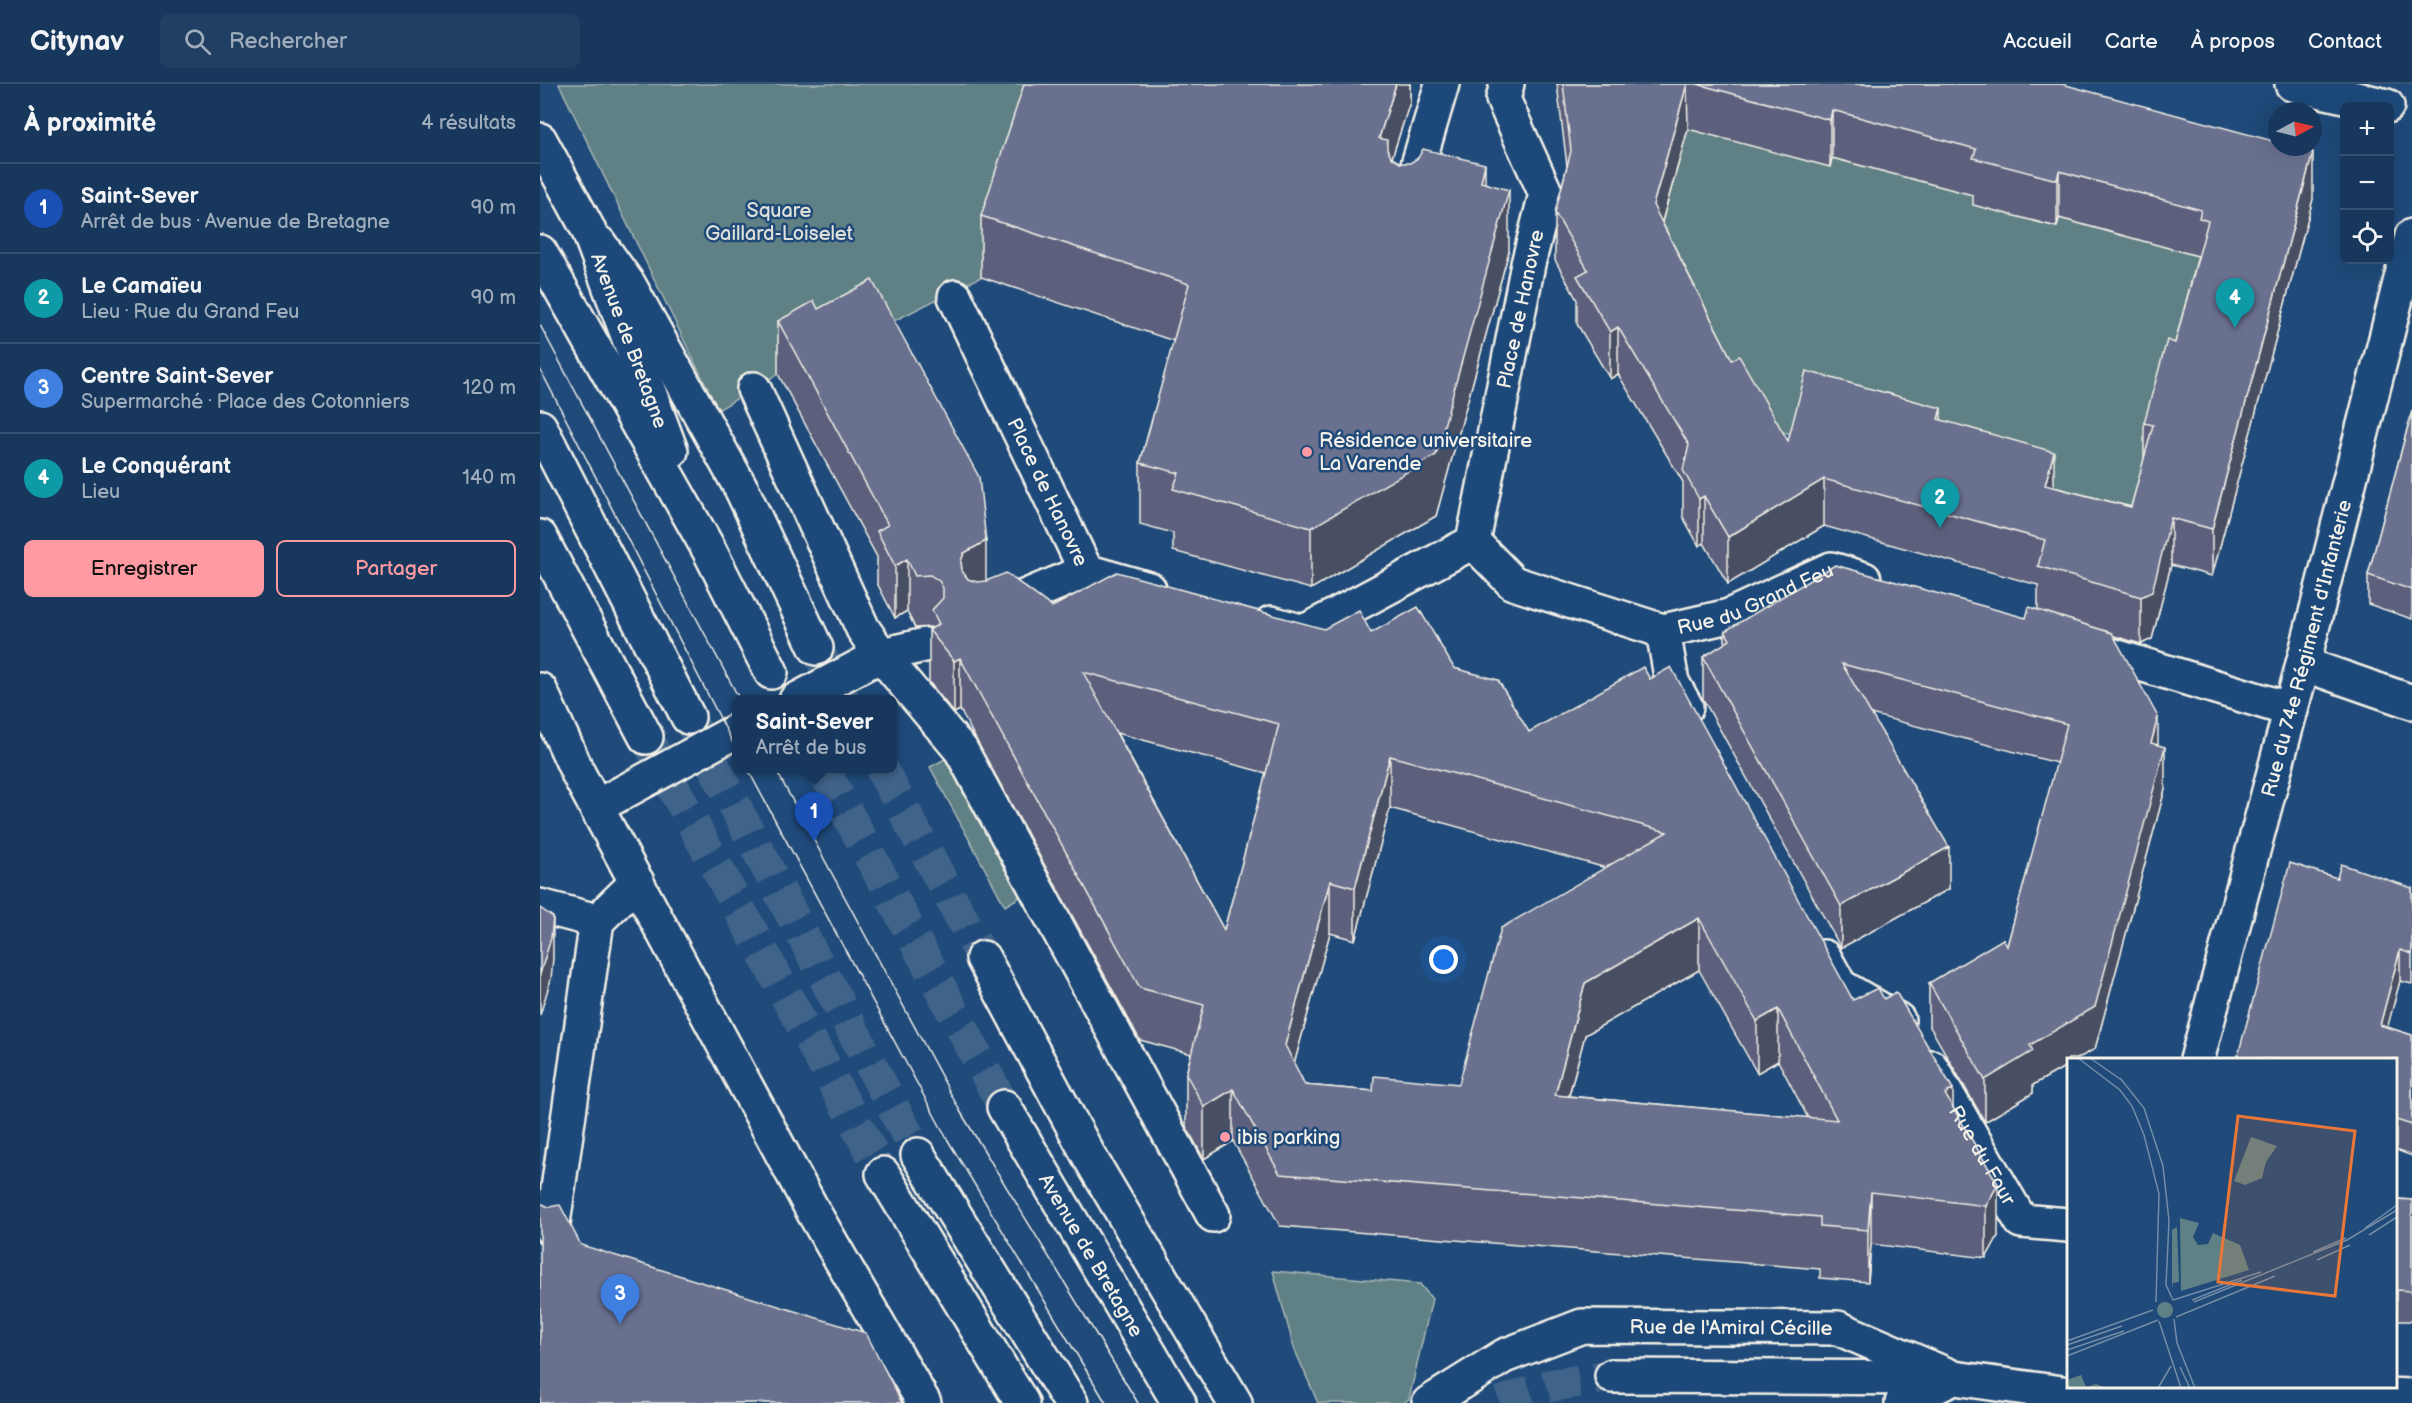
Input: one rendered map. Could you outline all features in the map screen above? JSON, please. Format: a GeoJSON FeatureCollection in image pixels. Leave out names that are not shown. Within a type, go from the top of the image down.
{"type":"FeatureCollection","features":[{"type":"Feature","properties":{"kind":"street"},"geometry":{"type":"LineString","coordinates":[[1406,206],[1442,84]]}},
{"type":"Feature","properties":{"kind":"street","name":"Place de Hanovre"},"geometry":{"type":"LineString","coordinates":[[1473,542],[1528,264],[1546,194],[1503,99],[1507,84]]}},
{"type":"Feature","properties":{"kind":"street"},"geometry":{"type":"LineString","coordinates":[[2292,84],[2367,102]]}},
{"type":"Feature","properties":{"kind":"street"},"geometry":{"type":"LineString","coordinates":[[2394,108],[2412,112]]}},
{"type":"Feature","properties":{"kind":"street","name":"Avenue de Bretagne"},"geometry":{"type":"LineString","coordinates":[[540,140],[588,229],[708,548]]}},
{"type":"Feature","properties":{"kind":"street"},"geometry":{"type":"LineString","coordinates":[[588,229],[629,285],[742,490],[816,648]]}},
{"type":"Feature","properties":{"kind":"street","name":"Avenue de Bretagne"},"geometry":{"type":"LineString","coordinates":[[540,252],[708,548],[771,672]]}},
{"type":"Feature","properties":{"kind":"street","name":"Rue du 74e Régiment d'Infanterie"},"geometry":{"type":"LineString","coordinates":[[2197,1058],[2304,664],[2410,255]]}},
{"type":"Feature","properties":{"kind":"street","name":"Place de Hanovre"},"geometry":{"type":"LineString","coordinates":[[955,297],[1086,572],[1178,597]]}},
{"type":"Feature","properties":{"kind":"street"},"geometry":{"type":"LineString","coordinates":[[754,390],[863,629],[881,655],[961,750],[1213,1215]]}},
{"type":"Feature","properties":{"kind":"street"},"geometry":{"type":"LineString","coordinates":[[540,426],[688,717]]}},
{"type":"Feature","properties":{"kind":"street"},"geometry":{"type":"LineString","coordinates":[[540,537],[646,737]]}},
{"type":"Feature","properties":{"kind":"street"},"geometry":{"type":"LineString","coordinates":[[1247,616],[1304,632],[1473,542],[1513,583],[1663,631],[1672,682],[1703,737]]}},
{"type":"Feature","properties":{"kind":"street","name":"Rue du Grand Feu"},"geometry":{"type":"LineString","coordinates":[[1663,631],[1729,616],[1832,569],[1887,586]]}},
{"type":"Feature","properties":{"kind":"street"},"geometry":{"type":"LineString","coordinates":[[979,616],[1086,572]]}},
{"type":"Feature","properties":{"kind":"street"},"geometry":{"type":"LineString","coordinates":[[2056,638],[2291,710]]}},
{"type":"Feature","properties":{"kind":"street"},"geometry":{"type":"LineString","coordinates":[[804,695],[881,655],[925,645]]}},
{"type":"Feature","properties":{"kind":"street"},"geometry":{"type":"LineString","coordinates":[[2304,664],[2412,702]]}},
{"type":"Feature","properties":{"kind":"street"},"geometry":{"type":"LineString","coordinates":[[540,690],[596,807],[814,1213],[924,1403]]}},
{"type":"Feature","properties":{"kind":"street"},"geometry":{"type":"LineString","coordinates":[[596,807],[732,732]]}},
{"type":"Feature","properties":{"kind":"street"},"geometry":{"type":"LineString","coordinates":[[552,1230],[597,921],[637,882]]}},
{"type":"Feature","properties":{"kind":"street"},"geometry":{"type":"LineString","coordinates":[[540,906],[597,921]]}},
{"type":"Feature","properties":{"kind":"street","name":"Rue du Four"},"geometry":{"type":"LineString","coordinates":[[1811,934],[1840,986],[1907,1025],[2021,1221],[2067,1225]]}},
{"type":"Feature","properties":{"kind":"street"},"geometry":{"type":"LineString","coordinates":[[983,958],[1089,1156],[1235,1403]]}},
{"type":"Feature","properties":{"kind":"street","name":"Avenue de Bretagne"},"geometry":{"type":"LineString","coordinates":[[1004,1107],[1179,1403]]}},
{"type":"Feature","properties":{"kind":"street"},"geometry":{"type":"LineString","coordinates":[[918,1155],[1071,1403]]}},
{"type":"Feature","properties":{"kind":"street"},"geometry":{"type":"LineString","coordinates":[[882,1174],[1022,1403]]}},
{"type":"Feature","properties":{"kind":"street","name":"Rue de l'Amiral Cécille"},"geometry":{"type":"LineString","coordinates":[[1429,1403],[1504,1356],[1582,1326],[1838,1328],[1954,1378],[2084,1396],[2106,1391],[2412,1396]]}},
{"type":"Feature","properties":{"kind":"street"},"geometry":{"type":"LineString","coordinates":[[1612,1376],[1954,1378]]}},
{"type":"Feature","properties":{"kind":"street"},"geometry":{"type":"LineString","coordinates":[[1902,1403],[1954,1378]]}},
{"type":"Feature","properties":{"kind":"green space","name":"Square Gaillard-Loiselet"},"geometry":{"type":"Polygon","coordinates":[[[559,84],[1043,84],[981,277],[872,332],[778,374],[718,410],[559,84]]]}},
{"type":"Feature","properties":{"kind":"green space"},"geometry":{"type":"Polygon","coordinates":[[[1688,128],[1832,158],[1976,196],[1973,205],[2056,227],[2059,218],[2201,257],[2131,554],[1801,437],[1772,429],[1653,253],[1688,128]]]}},
{"type":"Feature","properties":{"kind":"green space"},"geometry":{"type":"Polygon","coordinates":[[[945,759],[1020,897],[1005,906],[930,767],[945,759]]]}},
{"type":"Feature","properties":{"kind":"green space"},"geometry":{"type":"Polygon","coordinates":[[[1273,1271],[1420,1284],[1432,1299],[1409,1399],[1403,1403],[1318,1403],[1294,1348],[1273,1271]]]}},
{"type":"Feature","properties":{"kind":"building"},"geometry":{"type":"Polygon","coordinates":[[[1024,84],[1396,84],[1379,138],[1387,140],[1387,149],[1391,157],[1400,163],[1410,163],[1418,158],[1423,149],[1485,164],[1481,182],[1509,190],[1436,455],[1311,528],[1173,489],[1179,473],[1140,463],[1189,284],[981,216],[1024,84]]]}},
{"type":"Feature","properties":{"kind":"building"},"geometry":{"type":"Polygon","coordinates":[[[1563,84],[1687,84],[1653,205],[1732,360],[1739,356],[1788,441],[1806,371],[1941,408],[1938,419],[2054,452],[2045,485],[2131,507],[2153,425],[2144,423],[2167,340],[2175,343],[2208,221],[2199,218],[2201,210],[2059,171],[2057,180],[1973,158],[1976,149],[1832,110],[1830,120],[1697,84],[2062,84],[2268,140],[2268,156],[2312,156],[2212,529],[2171,518],[2152,592],[2141,597],[2038,566],[2045,540],[1824,479],[1728,537],[1704,496],[1699,499],[1683,470],[1689,445],[1618,327],[1610,332],[1577,276],[1588,270],[1555,213],[1571,151],[1563,84]]]}},
{"type":"Feature","properties":{"kind":"building"},"geometry":{"type":"Polygon","coordinates":[[[872,280],[979,477],[986,541],[964,553],[961,561],[962,571],[968,579],[977,582],[986,581],[1006,573],[1052,607],[1117,572],[1324,629],[1359,610],[1371,633],[1418,607],[1454,668],[1498,680],[1529,732],[1643,667],[1650,679],[1671,667],[1853,1000],[1878,988],[1884,999],[1896,992],[1953,1089],[1945,1094],[1998,1184],[1986,1206],[1871,1192],[1868,1230],[1820,1226],[1820,1217],[1280,1174],[1233,1089],[1204,1107],[1186,1074],[1204,1005],[1140,988],[960,658],[954,661],[929,630],[939,624],[932,610],[943,598],[943,588],[939,581],[930,575],[915,576],[907,559],[895,566],[877,531],[888,525],[778,321],[814,301],[818,309],[872,280]],[[1083,672],[1224,930],[1279,724],[1083,672]],[[1390,756],[1355,888],[1330,881],[1285,1045],[1305,1085],[1373,1091],[1374,1076],[1459,1084],[1501,928],[1667,832],[1390,756]],[[1699,918],[1585,983],[1555,1095],[1837,1120],[1778,1009],[1757,1021],[1699,918]]]}},
{"type":"Feature","properties":{"kind":"building"},"geometry":{"type":"Polygon","coordinates":[[[2412,411],[2412,590],[2368,575],[2412,411]]]}},
{"type":"Feature","properties":{"kind":"building"},"geometry":{"type":"Polygon","coordinates":[[[1835,565],[2026,618],[2029,607],[2112,633],[2158,717],[2151,743],[2165,747],[2095,1007],[2030,1045],[2033,1051],[1985,1080],[1929,983],[2003,939],[2007,946],[2067,724],[1842,664],[1949,847],[1841,906],[1703,657],[1730,640],[1725,631],[1835,565]]]}},
{"type":"Feature","properties":{"kind":"building"},"geometry":{"type":"Polygon","coordinates":[[[2290,863],[2337,878],[2341,864],[2412,888],[2412,954],[2400,950],[2380,1025],[2412,1035],[2412,1125],[2397,1120],[2397,1058],[2237,1058],[2290,863]]]}},
{"type":"Feature","properties":{"kind":"building"},"geometry":{"type":"Polygon","coordinates":[[[540,908],[553,917],[551,938],[540,974],[540,908]]]}},
{"type":"Feature","properties":{"kind":"building"},"geometry":{"type":"Polygon","coordinates":[[[2397,1199],[2412,1200],[2412,1291],[2397,1290],[2397,1199]]]}},
{"type":"Feature","properties":{"kind":"building"},"geometry":{"type":"Polygon","coordinates":[[[540,1203],[549,1207],[560,1205],[581,1245],[866,1333],[902,1403],[540,1403],[540,1203]]]}},
{"type":"Feature","properties":{"kind":"tunnel"},"geometry":{"type":"LineString","coordinates":[[816,648],[841,695]]}},
{"type":"Feature","properties":{"kind":"tunnel"},"geometry":{"type":"LineString","coordinates":[[688,717],[918,1155]]}},
{"type":"Feature","properties":{"kind":"tunnel"},"geometry":{"type":"LineString","coordinates":[[646,737],[883,1174]]}},
{"type":"Feature","properties":{"kind":"tunnel"},"geometry":{"type":"LineString","coordinates":[[826,773],[1004,1107]]}},
{"type":"Feature","properties":{"kind":"tunnel"},"geometry":{"type":"LineString","coordinates":[[884,773],[983,958]]}},
{"type":"Feature","properties":{"kind":"tunnel"},"geometry":{"type":"LineString","coordinates":[[1500,1403],[1548,1386],[1612,1376]]}},
{"type":"Feature","properties":{"kind":"tram line"},"geometry":{"type":"LineString","coordinates":[[540,325],[737,695]]}},
{"type":"Feature","properties":{"kind":"tram line"},"geometry":{"type":"LineString","coordinates":[[540,369],[732,741]]}},
{"type":"Feature","properties":{"kind":"tram line"},"geometry":{"type":"LineString","coordinates":[[750,773],[946,1137],[1106,1403]]}},
{"type":"Feature","properties":{"kind":"tram line"},"geometry":{"type":"LineString","coordinates":[[778,773],[960,1111],[1138,1403]]}},
{"type":"Feature","properties":{"kind":"place","name":"Le Conquérant"},"geometry":{"type":"Point","coordinates":[2235,328]}},
{"type":"Feature","properties":{"kind":"place","name":"Résidence universitaire La Varende"},"geometry":{"type":"Point","coordinates":[1307,452]}},
{"type":"Feature","properties":{"kind":"place","name":"Le Camaïeu"},"geometry":{"type":"Point","coordinates":[1940,528]}},
{"type":"Feature","properties":{"kind":"place","name":"Saint-Sever"},"geometry":{"type":"Point","coordinates":[814,842]}},
{"type":"Feature","properties":{"kind":"place","name":"ibis parking"},"geometry":{"type":"Point","coordinates":[1225,1137]}},
{"type":"Feature","properties":{"kind":"place","name":"Centre Saint-Sever"},"geometry":{"type":"Point","coordinates":[620,1324]}}]}
